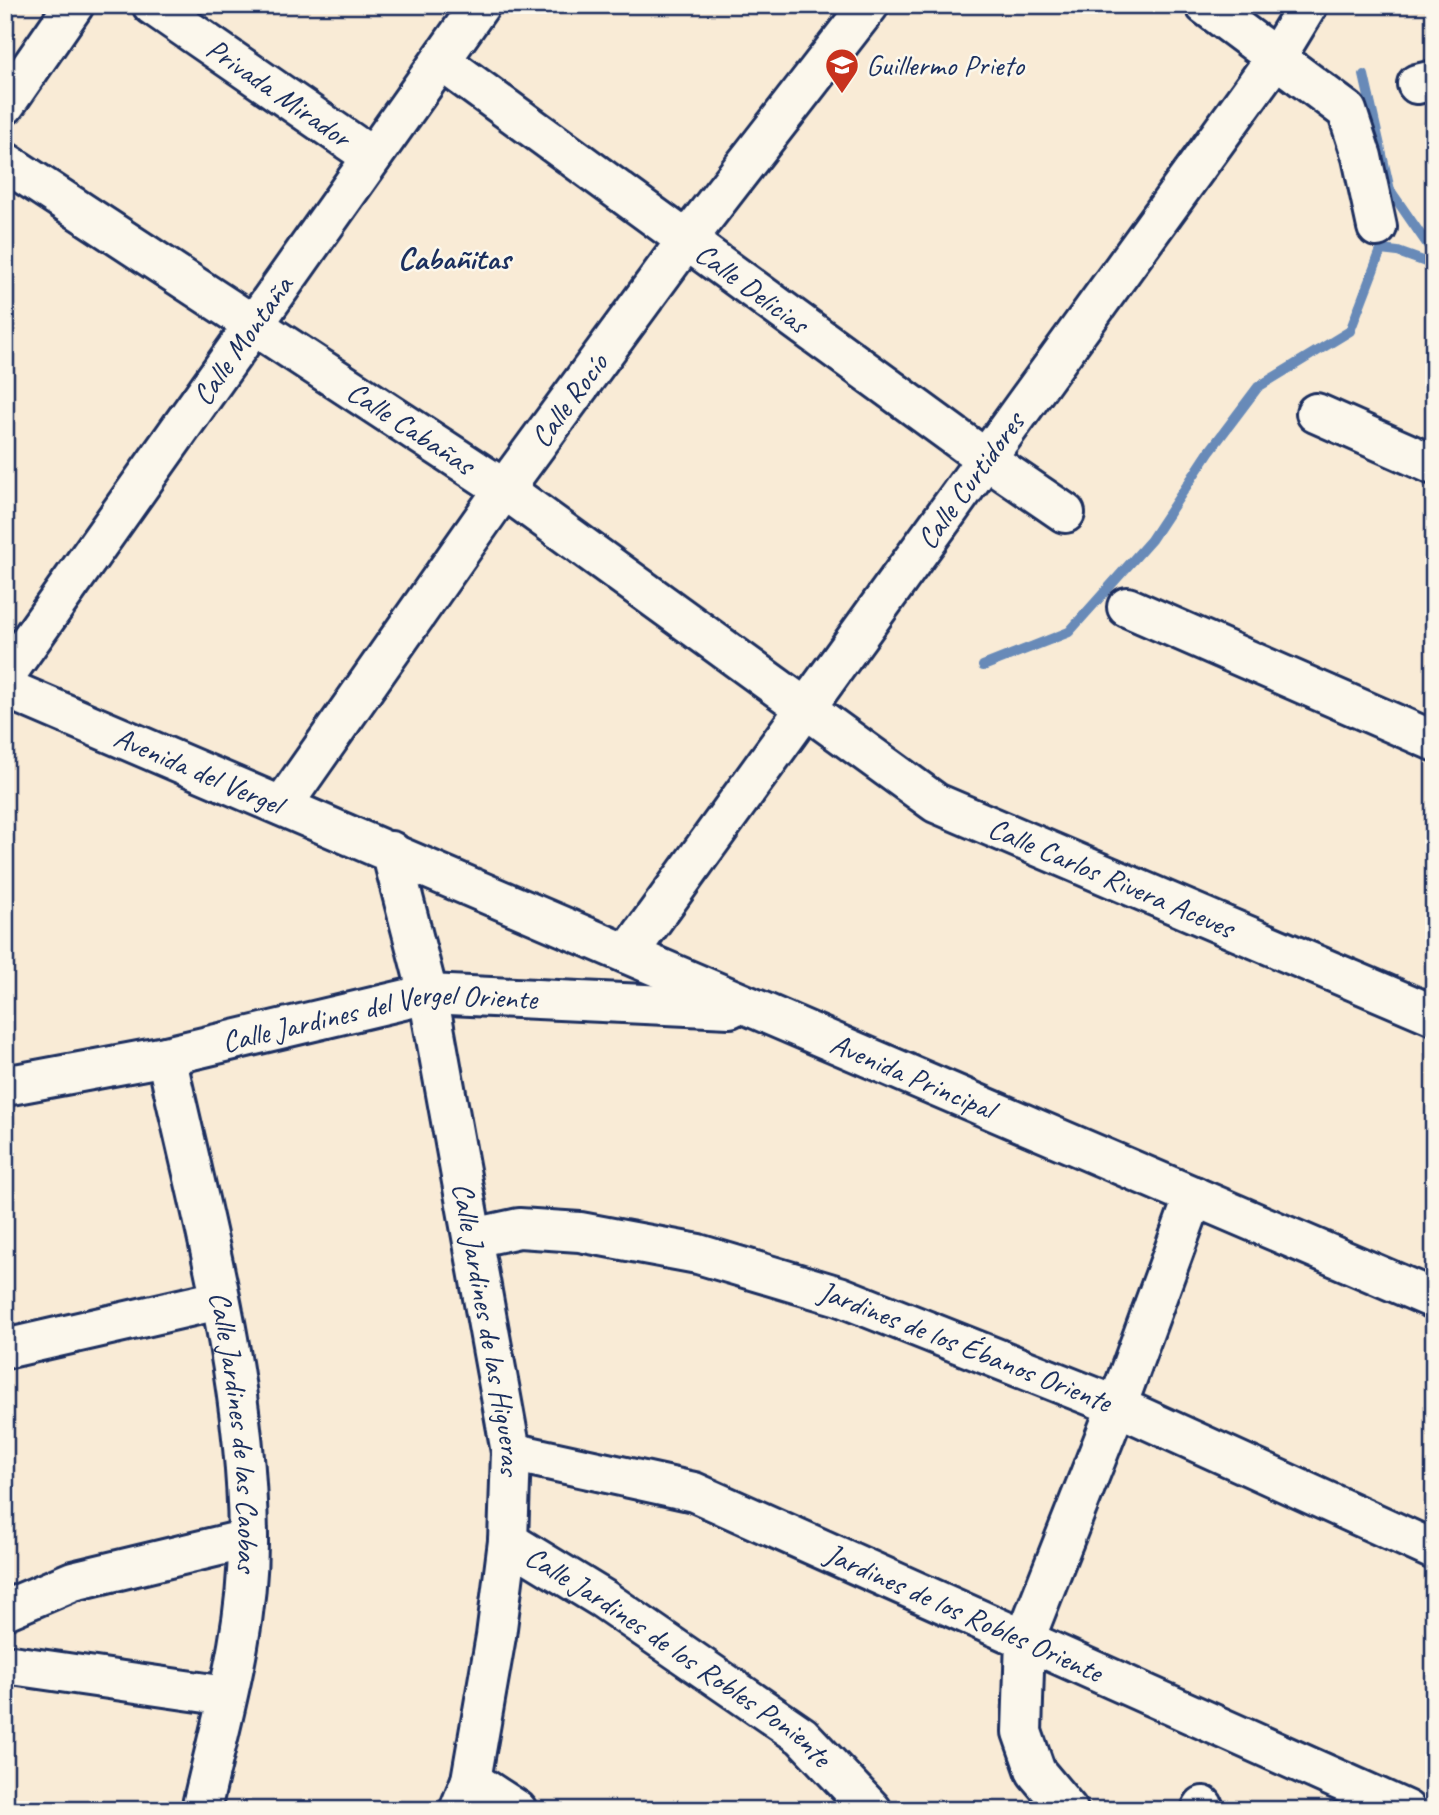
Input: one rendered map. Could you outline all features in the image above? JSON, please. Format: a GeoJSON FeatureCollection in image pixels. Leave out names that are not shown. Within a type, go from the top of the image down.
{"type":"FeatureCollection","features":[{"type":"Feature","properties":{"kind":"street"},"geometry":{"type":"LineString","coordinates":[[5,105],[74,5]]}},
{"type":"Feature","properties":{"kind":"street","name":"Privada Mirador"},"geometry":{"type":"LineString","coordinates":[[152,5],[372,157]]}},
{"type":"Feature","properties":{"kind":"street","name":"Calle Montaña"},"geometry":{"type":"LineString","coordinates":[[5,676],[480,5]]}},
{"type":"Feature","properties":{"kind":"street","name":"Calle Rocío"},"geometry":{"type":"LineString","coordinates":[[282,806],[504,489],[686,241],[869,5]]}},
{"type":"Feature","properties":{"kind":"street"},"geometry":{"type":"LineString","coordinates":[[1205,5],[1348,111],[1362,156],[1377,227]]}},
{"type":"Feature","properties":{"kind":"street","name":"Calle Curtidores"},"geometry":{"type":"LineString","coordinates":[[628,954],[1277,56],[1308,5]]}},
{"type":"Feature","properties":{"kind":"street","name":"Calle Delicias"},"geometry":{"type":"LineString","coordinates":[[441,61],[986,459],[1065,513]]}},
{"type":"Feature","properties":{"kind":"street","name":"Calle Cabañas"},"geometry":{"type":"LineString","coordinates":[[5,162],[504,489],[806,708]]}},
{"type":"Feature","properties":{"kind":"street"},"geometry":{"type":"LineString","coordinates":[[1316,413],[1434,465]]}},
{"type":"Feature","properties":{"kind":"street"},"geometry":{"type":"LineString","coordinates":[[1128,607],[1434,741]]}},
{"type":"Feature","properties":{"kind":"street","name":"Avenida del Vergel"},"geometry":{"type":"LineString","coordinates":[[5,688],[391,851]]}},
{"type":"Feature","properties":{"kind":"street","name":"Calle Carlos Rivera Aceves"},"geometry":{"type":"LineString","coordinates":[[806,708],[936,803],[1434,1015]]}},
{"type":"Feature","properties":{"kind":"street","name":"Avenida Principal"},"geometry":{"type":"LineString","coordinates":[[391,851],[1434,1299]]}},
{"type":"Feature","properties":{"kind":"street","name":"Calle Jardines de las Higueras"},"geometry":{"type":"LineString","coordinates":[[391,851],[429,994],[511,1452],[508,1541],[496,1636],[465,1795]]}},
{"type":"Feature","properties":{"kind":"street","name":"Calle Jardines del Vergel Oriente"},"geometry":{"type":"LineString","coordinates":[[5,1086],[166,1056],[429,994],[757,1009]]}},
{"type":"Feature","properties":{"kind":"street","name":"Calle Jardines de las Caobas"},"geometry":{"type":"LineString","coordinates":[[166,1056],[219,1300],[240,1417],[248,1539],[242,1631],[201,1810]]}},
{"type":"Feature","properties":{"kind":"street"},"geometry":{"type":"LineString","coordinates":[[1068,1810],[1036,1772],[1022,1732],[1025,1639],[1117,1406],[1194,1196]]}},
{"type":"Feature","properties":{"kind":"street","name":"Jardines de los Ébanos Oriente"},"geometry":{"type":"LineString","coordinates":[[473,1238],[519,1228],[580,1232],[698,1255],[839,1296],[1117,1406],[1434,1550]]}},
{"type":"Feature","properties":{"kind":"street"},"geometry":{"type":"LineString","coordinates":[[5,1349],[219,1300]]}},
{"type":"Feature","properties":{"kind":"street","name":"Jardines de los Robles Oriente"},"geometry":{"type":"LineString","coordinates":[[511,1452],[694,1492],[1406,1810]]}},
{"type":"Feature","properties":{"kind":"street"},"geometry":{"type":"LineString","coordinates":[[5,1611],[73,1581],[248,1539]]}},
{"type":"Feature","properties":{"kind":"street","name":"Calle Jardines de los Robles Poniente"},"geometry":{"type":"LineString","coordinates":[[508,1541],[603,1599],[802,1736],[872,1810]]}},
{"type":"Feature","properties":{"kind":"street"},"geometry":{"type":"LineString","coordinates":[[5,1664],[227,1696]]}},
{"type":"Feature","properties":{"kind":"street"},"geometry":{"type":"LineString","coordinates":[[465,1795],[517,1810]]}},
{"type":"Feature","properties":{"kind":"waterway"},"geometry":{"type":"LineString","coordinates":[[1364,75],[1390,190],[1434,254]]}},
{"type":"Feature","properties":{"kind":"waterway"},"geometry":{"type":"LineString","coordinates":[[983,666],[1069,632],[1151,540],[1209,452],[1258,387],[1350,331],[1381,250],[1398,252],[1434,265]]}},
{"type":"Feature","properties":{"kind":"place","name":"Guillermo Prieto"},"geometry":{"type":"Point","coordinates":[842,95]}},
{"type":"Feature","properties":{"kind":"district","name":"Cabañitas"},"geometry":{"type":"Point","coordinates":[454,258]}}]}
